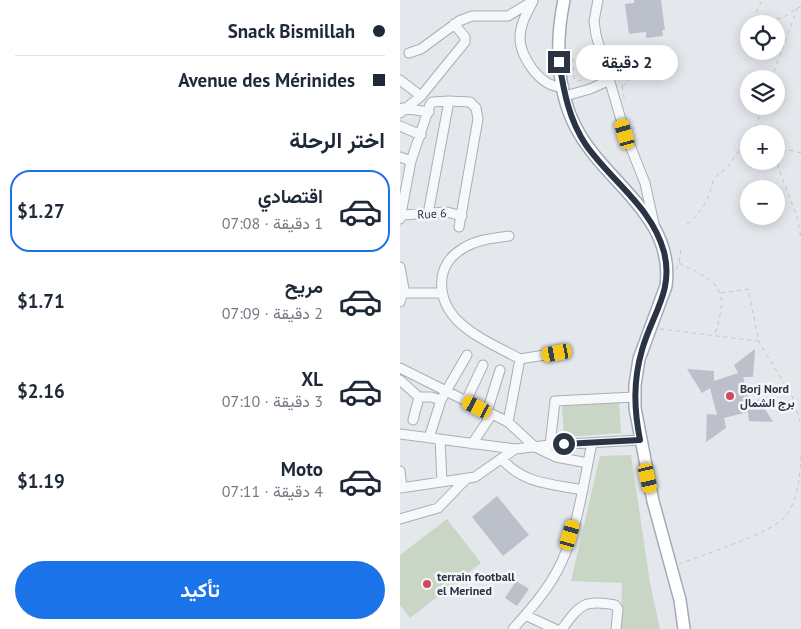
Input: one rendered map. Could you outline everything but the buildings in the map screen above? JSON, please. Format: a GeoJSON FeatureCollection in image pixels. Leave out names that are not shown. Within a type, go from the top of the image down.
{"type":"FeatureCollection","features":[{"type":"Feature","properties":{"kind":"main road"},"geometry":{"type":"LineString","coordinates":[[564,0],[557,36],[564,92],[574,124],[588,147],[654,224],[664,252],[667,279],[665,293],[649,328],[639,359],[634,397],[640,440],[653,501],[680,600],[684,629]]}},
{"type":"Feature","properties":{"kind":"street"},"geometry":{"type":"LineString","coordinates":[[598,0],[594,21],[596,35],[625,134],[645,183],[654,224]]}},
{"type":"Feature","properties":{"kind":"street"},"geometry":{"type":"LineString","coordinates":[[528,2],[522,22],[520,38],[522,51],[541,78],[551,86],[564,92],[590,89],[610,80]]}},
{"type":"Feature","properties":{"kind":"street"},"geometry":{"type":"LineString","coordinates":[[408,53],[420,48],[454,24],[472,16],[508,16],[528,2]]}},
{"type":"Feature","properties":{"kind":"street"},"geometry":{"type":"LineString","coordinates":[[402,109],[421,96],[465,42],[465,38],[454,24]]}},
{"type":"Feature","properties":{"kind":"street"},"geometry":{"type":"LineString","coordinates":[[400,80],[421,96]]}},
{"type":"Feature","properties":{"kind":"street"},"geometry":{"type":"LineString","coordinates":[[428,214],[449,100]]}},
{"type":"Feature","properties":{"kind":"street"},"geometry":{"type":"LineString","coordinates":[[401,217],[402,189],[432,102],[449,100],[470,102],[476,108],[478,119],[460,227]]}},
{"type":"Feature","properties":{"kind":"street"},"geometry":{"type":"LineString","coordinates":[[402,109],[429,112]]}},
{"type":"Feature","properties":{"kind":"street"},"geometry":{"type":"LineString","coordinates":[[400,126],[421,135]]}},
{"type":"Feature","properties":{"kind":"street"},"geometry":{"type":"LineString","coordinates":[[400,156],[411,161]]}},
{"type":"Feature","properties":{"kind":"street","name":"Rue 6"},"geometry":{"type":"LineString","coordinates":[[401,217],[446,212],[462,216]]}},
{"type":"Feature","properties":{"kind":"street"},"geometry":{"type":"LineString","coordinates":[[509,236],[480,240],[461,249],[451,257],[441,278],[443,302],[458,321],[520,359],[557,353]]}},
{"type":"Feature","properties":{"kind":"street"},"geometry":{"type":"LineString","coordinates":[[400,267],[402,298],[442,293]]}},
{"type":"Feature","properties":{"kind":"street"},"geometry":{"type":"LineString","coordinates":[[429,438],[441,400],[468,356]]}},
{"type":"Feature","properties":{"kind":"street"},"geometry":{"type":"LineString","coordinates":[[508,422],[520,359]]}},
{"type":"Feature","properties":{"kind":"street"},"geometry":{"type":"LineString","coordinates":[[466,401],[483,365]]}},
{"type":"Feature","properties":{"kind":"street"},"geometry":{"type":"LineString","coordinates":[[400,368],[508,422],[535,447],[556,457],[588,463]]}},
{"type":"Feature","properties":{"kind":"street"},"geometry":{"type":"LineString","coordinates":[[472,444],[490,413],[500,370]]}},
{"type":"Feature","properties":{"kind":"street"},"geometry":{"type":"LineString","coordinates":[[400,380],[419,398],[430,397],[441,400]]}},
{"type":"Feature","properties":{"kind":"street"},"geometry":{"type":"LineString","coordinates":[[550,445],[555,401],[634,397]]}},
{"type":"Feature","properties":{"kind":"street"},"geometry":{"type":"LineString","coordinates":[[413,420],[419,398]]}},
{"type":"Feature","properties":{"kind":"street"},"geometry":{"type":"LineString","coordinates":[[400,434],[515,450],[550,445],[640,440]]}},
{"type":"Feature","properties":{"kind":"street"},"geometry":{"type":"LineString","coordinates":[[440,439],[442,482]]}},
{"type":"Feature","properties":{"kind":"street"},"geometry":{"type":"LineString","coordinates":[[513,629],[549,584],[562,562],[583,490],[592,443]]}},
{"type":"Feature","properties":{"kind":"street"},"geometry":{"type":"LineString","coordinates":[[400,471],[401,487],[475,477],[515,450]]}},
{"type":"Feature","properties":{"kind":"street"},"geometry":{"type":"LineString","coordinates":[[502,459],[522,477],[583,490]]}},
{"type":"Feature","properties":{"kind":"street"},"geometry":{"type":"LineString","coordinates":[[400,518],[438,508],[467,478]]}},
{"type":"Feature","properties":{"kind":"street"},"geometry":{"type":"LineString","coordinates":[[562,629],[580,606],[595,604],[616,606],[616,629]]}},
{"type":"Feature","properties":{"kind":"street"},"geometry":{"type":"LineString","coordinates":[[525,615],[554,629]]}},
{"type":"Feature","properties":{"kind":"path"},"geometry":{"type":"LineString","coordinates":[[762,0],[753,21],[782,18],[800,6]]}},
{"type":"Feature","properties":{"kind":"path"},"geometry":{"type":"LineString","coordinates":[[775,70],[800,6]]}},
{"type":"Feature","properties":{"kind":"path"},"geometry":{"type":"LineString","coordinates":[[586,79],[578,81],[574,78],[572,59],[582,58],[590,68],[586,79],[590,89]]}},
{"type":"Feature","properties":{"kind":"path"},"geometry":{"type":"LineString","coordinates":[[618,70],[624,71],[628,77],[627,83],[622,86]]}},
{"type":"Feature","properties":{"kind":"path"},"geometry":{"type":"LineString","coordinates":[[687,224],[700,213],[708,200],[714,178],[727,168],[740,148]]}},
{"type":"Feature","properties":{"kind":"path"},"geometry":{"type":"LineString","coordinates":[[801,153],[789,150],[782,152],[778,167],[797,217],[801,238]]}},
{"type":"Feature","properties":{"kind":"path"},"geometry":{"type":"LineString","coordinates":[[679,263],[711,279],[721,293],[721,315],[715,335]]}},
{"type":"Feature","properties":{"kind":"path"},"geometry":{"type":"LineString","coordinates":[[721,293],[748,289],[759,342],[792,396],[801,424]]}},
{"type":"Feature","properties":{"kind":"path"},"geometry":{"type":"LineString","coordinates":[[649,328],[759,342]]}},
{"type":"Feature","properties":{"kind":"path"},"geometry":{"type":"LineString","coordinates":[[671,567],[737,542],[782,519],[795,498],[801,456]]}},
{"type":"Feature","properties":{"kind":"green space"},"geometry":{"type":"Polygon","coordinates":[[[619,402],[621,433],[564,437],[562,406],[619,402]]]}},
{"type":"Feature","properties":{"kind":"green space"},"geometry":{"type":"Polygon","coordinates":[[[631,455],[650,583],[660,629],[621,629],[622,583],[571,581],[600,456],[631,455]]]}},
{"type":"Feature","properties":{"kind":"green space","name":"terrain football el Merined"},"geometry":{"type":"Polygon","coordinates":[[[447,519],[481,563],[410,618],[400,605],[400,555],[447,519]]]}},
{"type":"Feature","properties":{"kind":"place","name":"Borj Nord برج الشمال"},"geometry":{"type":"Point","coordinates":[730,396]}},
{"type":"Feature","properties":{"kind":"place","name":"terrain football el Merined"},"geometry":{"type":"Point","coordinates":[427,584]}},
{"type":"Feature","properties":{"kind":"route"},"geometry":{"type":"LineString","coordinates":[[559,62],[569,111],[578,132],[592,152],[638,203],[654,224],[664,252],[667,274],[665,293],[654,315],[637,370],[634,397],[640,440],[564,444]]}}]}
